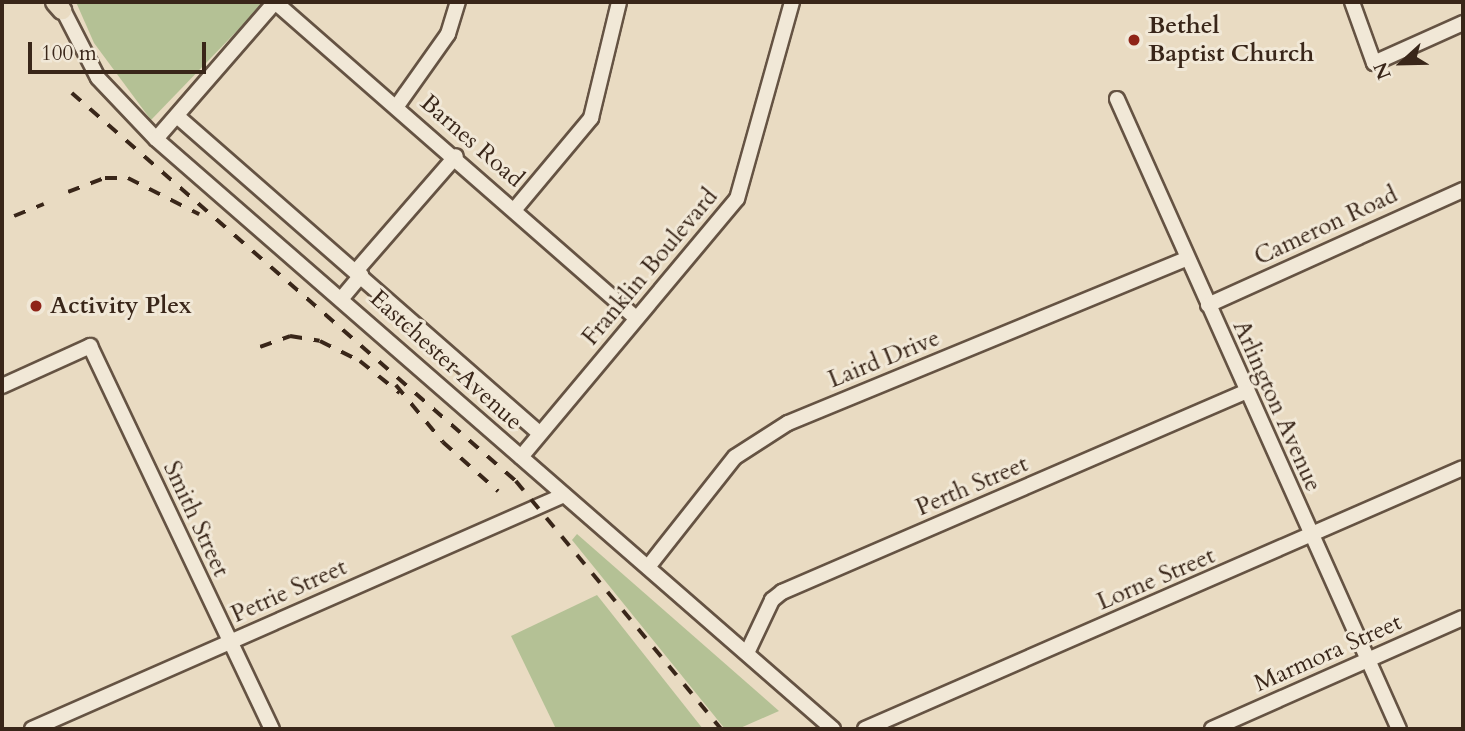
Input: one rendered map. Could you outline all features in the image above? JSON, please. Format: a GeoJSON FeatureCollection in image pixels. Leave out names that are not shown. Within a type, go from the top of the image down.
{"type":"FeatureCollection","features":[{"type":"Feature","properties":{"kind":"street"},"geometry":{"type":"LineString","coordinates":[[156,139],[275,2]]}},
{"type":"Feature","properties":{"kind":"street","name":"Barnes Road"},"geometry":{"type":"LineString","coordinates":[[275,2],[456,156],[636,318]]}},
{"type":"Feature","properties":{"kind":"street"},"geometry":{"type":"LineString","coordinates":[[397,106],[449,34],[458,2]]}},
{"type":"Feature","properties":{"kind":"street"},"geometry":{"type":"LineString","coordinates":[[515,209],[592,118],[619,2]]}},
{"type":"Feature","properties":{"kind":"street","name":"Franklin Boulevard"},"geometry":{"type":"LineString","coordinates":[[521,457],[737,199],[792,2]]}},
{"type":"Feature","properties":{"kind":"street"},"geometry":{"type":"LineString","coordinates":[[1352,2],[1374,63],[1463,23]]}},
{"type":"Feature","properties":{"kind":"street","name":"Eastchester Avenue"},"geometry":{"type":"LineString","coordinates":[[59,4],[98,78],[156,139],[342,298],[833,729]]}},
{"type":"Feature","properties":{"kind":"street","name":"Arlington Avenue"},"geometry":{"type":"LineString","coordinates":[[1117,99],[1245,392],[1399,729]]}},
{"type":"Feature","properties":{"kind":"street","name":"Eastchester Avenue"},"geometry":{"type":"LineString","coordinates":[[177,116],[539,433]]}},
{"type":"Feature","properties":{"kind":"street"},"geometry":{"type":"LineString","coordinates":[[342,298],[358,273],[456,156]]}},
{"type":"Feature","properties":{"kind":"street","name":"Cameron Road"},"geometry":{"type":"LineString","coordinates":[[1208,305],[1463,190]]}},
{"type":"Feature","properties":{"kind":"street","name":"Laird Drive"},"geometry":{"type":"LineString","coordinates":[[648,567],[735,457],[788,423],[1186,259]]}},
{"type":"Feature","properties":{"kind":"street","name":"Smith Street"},"geometry":{"type":"LineString","coordinates":[[2,386],[90,346],[272,729]]}},
{"type":"Feature","properties":{"kind":"street","name":"Perth Street"},"geometry":{"type":"LineString","coordinates":[[747,653],[772,600],[782,592],[1245,392]]}},
{"type":"Feature","properties":{"kind":"street","name":"Lorne Street"},"geometry":{"type":"LineString","coordinates":[[865,729],[1311,538],[1463,468]]}},
{"type":"Feature","properties":{"kind":"street","name":"Petrie Street"},"geometry":{"type":"LineString","coordinates":[[32,729],[564,495]]}},
{"type":"Feature","properties":{"kind":"street","name":"Marmora Street"},"geometry":{"type":"LineString","coordinates":[[1212,729],[1463,618]]}},
{"type":"Feature","properties":{"kind":"green space"},"geometry":{"type":"Polygon","coordinates":[[[76,2],[265,2],[151,120],[94,43],[76,2]]]}},
{"type":"Feature","properties":{"kind":"green space"},"geometry":{"type":"Polygon","coordinates":[[[577,534],[779,711],[738,729],[725,729],[572,540],[577,534]]]}},
{"type":"Feature","properties":{"kind":"green space"},"geometry":{"type":"Polygon","coordinates":[[[597,595],[703,729],[556,729],[511,636],[597,595]]]}},
{"type":"Feature","properties":{"kind":"railway"},"geometry":{"type":"LineString","coordinates":[[72,93],[516,481],[721,729]]}},
{"type":"Feature","properties":{"kind":"railway"},"geometry":{"type":"LineString","coordinates":[[68,192],[105,178],[128,178],[199,214]]}},
{"type":"Feature","properties":{"kind":"railway"},"geometry":{"type":"LineString","coordinates":[[14,216],[44,204]]}},
{"type":"Feature","properties":{"kind":"railway"},"geometry":{"type":"LineString","coordinates":[[260,347],[290,336],[320,341],[360,361],[400,393]]}},
{"type":"Feature","properties":{"kind":"railway"},"geometry":{"type":"LineString","coordinates":[[396,385],[443,442],[498,491]]}},
{"type":"Feature","properties":{"kind":"place","name":"Bethel Baptist Church"},"geometry":{"type":"Point","coordinates":[1134,40]}},
{"type":"Feature","properties":{"kind":"place","name":"Activity Plex"},"geometry":{"type":"Point","coordinates":[36,306]}}]}
